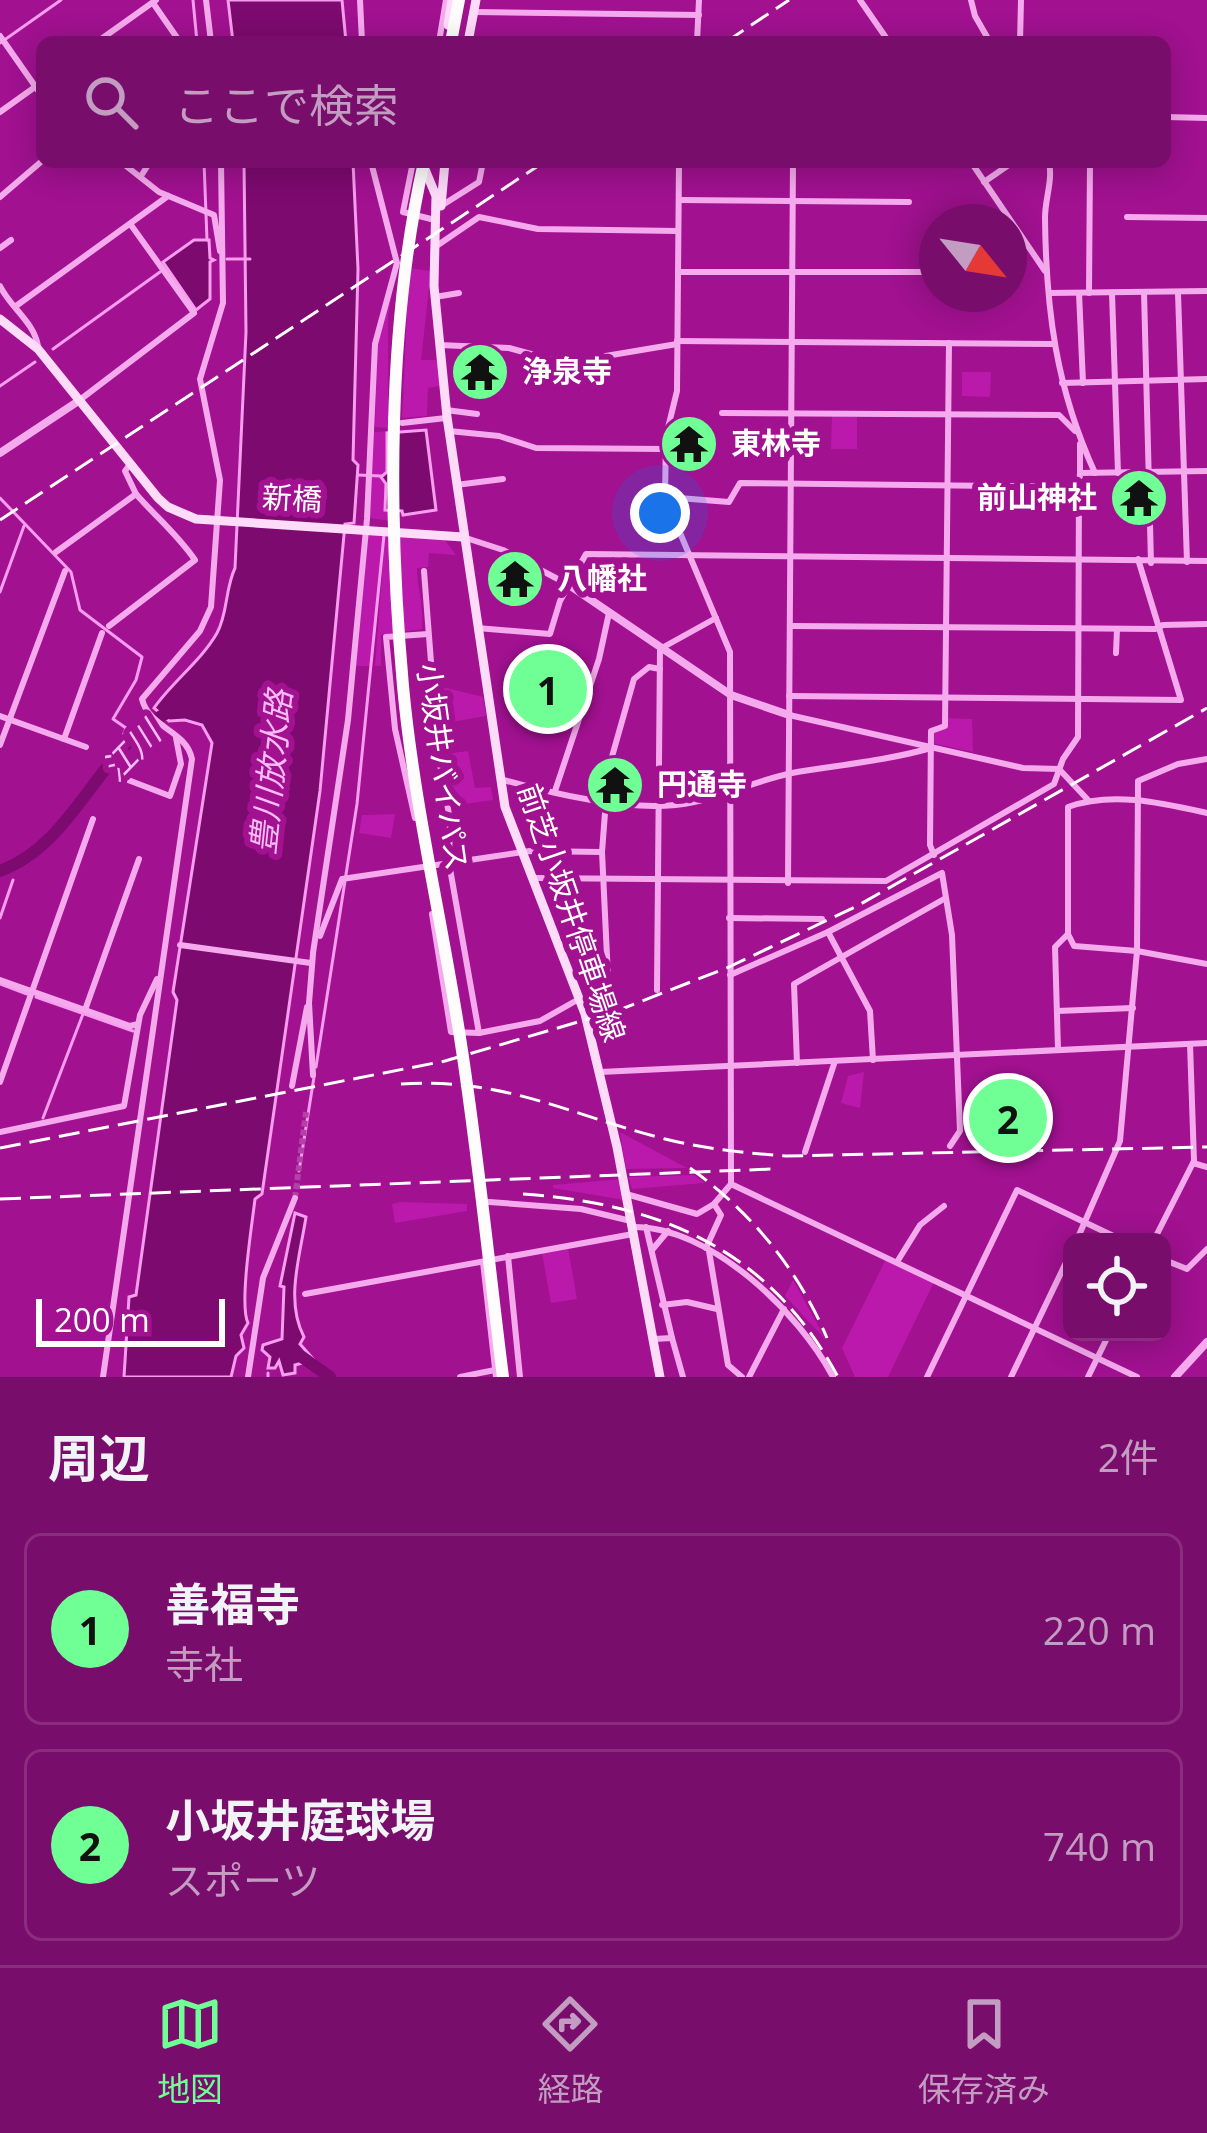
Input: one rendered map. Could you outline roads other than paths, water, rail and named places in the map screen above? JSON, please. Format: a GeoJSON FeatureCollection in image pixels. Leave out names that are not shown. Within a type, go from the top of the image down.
{"type":"FeatureCollection","features":[{"type":"Feature","properties":{"kind":"highway"},"geometry":{"type":"LineString","coordinates":[[446,36],[452,0]]}},
{"type":"Feature","properties":{"kind":"highway","name":"小坂井バイパス"},"geometry":{"type":"LineString","coordinates":[[419,168],[397,370],[396,543],[403,686],[461,1045],[498,1375]]}},
{"type":"Feature","properties":{"kind":"main road"},"geometry":{"type":"LineString","coordinates":[[469,36],[475,6]]}},
{"type":"Feature","properties":{"kind":"main road","name":"前芝小坂井停車場線"},"geometry":{"type":"LineString","coordinates":[[423,168],[434,187],[439,345],[505,807],[579,999],[600,1072],[660,1377]]}},
{"type":"Feature","properties":{"kind":"main road","name":"前芝小坂井停車場線"},"geometry":{"type":"LineString","coordinates":[[435,247],[445,168]]}},
{"type":"Feature","properties":{"kind":"main road","name":"新橋"},"geometry":{"type":"LineString","coordinates":[[0,319],[38,349],[168,507],[196,519],[463,536]]}},
{"type":"Feature","properties":{"kind":"street"},"geometry":{"type":"LineString","coordinates":[[206,0],[210,36]]}},
{"type":"Feature","properties":{"kind":"street"},"geometry":{"type":"LineString","coordinates":[[360,0],[362,36]]}},
{"type":"Feature","properties":{"kind":"street"},"geometry":{"type":"LineString","coordinates":[[697,36],[699,0]]}},
{"type":"Feature","properties":{"kind":"street"},"geometry":{"type":"LineString","coordinates":[[860,0],[885,36]]}},
{"type":"Feature","properties":{"kind":"street"},"geometry":{"type":"LineString","coordinates":[[971,0],[987,36]]}},
{"type":"Feature","properties":{"kind":"street"},"geometry":{"type":"LineString","coordinates":[[1021,0],[1021,36]]}},
{"type":"Feature","properties":{"kind":"street"},"geometry":{"type":"LineString","coordinates":[[105,36],[153,1],[176,36]]}},
{"type":"Feature","properties":{"kind":"street"},"geometry":{"type":"LineString","coordinates":[[475,6],[699,15]]}},
{"type":"Feature","properties":{"kind":"street"},"geometry":{"type":"LineString","coordinates":[[0,36],[36,80]]}},
{"type":"Feature","properties":{"kind":"street"},"geometry":{"type":"LineString","coordinates":[[0,112],[36,86]]}},
{"type":"Feature","properties":{"kind":"street"},"geometry":{"type":"LineString","coordinates":[[1171,118],[1207,118]]}},
{"type":"Feature","properties":{"kind":"street"},"geometry":{"type":"LineString","coordinates":[[0,197],[36,166]]}},
{"type":"Feature","properties":{"kind":"street"},"geometry":{"type":"LineString","coordinates":[[130,168],[168,196],[214,214],[224,258]]}},
{"type":"Feature","properties":{"kind":"street"},"geometry":{"type":"LineString","coordinates":[[141,176],[146,168]]}},
{"type":"Feature","properties":{"kind":"street"},"geometry":{"type":"LineString","coordinates":[[104,1377],[192,759],[187,742],[162,727],[142,699],[208,620],[219,519],[220,480],[200,379],[223,302],[220,168]]}},
{"type":"Feature","properties":{"kind":"street"},"geometry":{"type":"LineString","coordinates":[[313,952],[344,754],[375,344],[397,263],[372,168]]}},
{"type":"Feature","properties":{"kind":"street"},"geometry":{"type":"LineString","coordinates":[[418,168],[403,212],[435,220]]}},
{"type":"Feature","properties":{"kind":"street"},"geometry":{"type":"LineString","coordinates":[[441,206],[479,182],[482,168]]}},
{"type":"Feature","properties":{"kind":"street"},"geometry":{"type":"LineString","coordinates":[[626,1194],[692,1215],[714,1204],[731,1184],[730,652],[664,497],[664,449],[676,399],[679,168]]}},
{"type":"Feature","properties":{"kind":"street"},"geometry":{"type":"LineString","coordinates":[[788,883],[793,168]]}},
{"type":"Feature","properties":{"kind":"street"},"geometry":{"type":"LineString","coordinates":[[975,168],[1047,274]]}},
{"type":"Feature","properties":{"kind":"street"},"geometry":{"type":"LineString","coordinates":[[984,182],[1004,168]]}},
{"type":"Feature","properties":{"kind":"street"},"geometry":{"type":"LineString","coordinates":[[1050,168],[1045,216],[1052,344],[1075,430],[1094,473]]}},
{"type":"Feature","properties":{"kind":"street"},"geometry":{"type":"LineString","coordinates":[[1090,168],[1090,293]]}},
{"type":"Feature","properties":{"kind":"street"},"geometry":{"type":"LineString","coordinates":[[16,306],[168,196]]}},
{"type":"Feature","properties":{"kind":"street"},"geometry":{"type":"LineString","coordinates":[[678,200],[909,202]]}},
{"type":"Feature","properties":{"kind":"street"},"geometry":{"type":"LineString","coordinates":[[1127,217],[1207,218]]}},
{"type":"Feature","properties":{"kind":"street"},"geometry":{"type":"LineString","coordinates":[[435,247],[479,218],[538,229],[677,231]]}},
{"type":"Feature","properties":{"kind":"street"},"geometry":{"type":"LineString","coordinates":[[0,453],[81,399],[194,313],[130,225]]}},
{"type":"Feature","properties":{"kind":"street"},"geometry":{"type":"LineString","coordinates":[[0,248],[11,240]]}},
{"type":"Feature","properties":{"kind":"street"},"geometry":{"type":"LineString","coordinates":[[678,272],[919,272]]}},
{"type":"Feature","properties":{"kind":"street"},"geometry":{"type":"LineString","coordinates":[[0,286],[34,330],[38,349]]}},
{"type":"Feature","properties":{"kind":"street"},"geometry":{"type":"LineString","coordinates":[[1048,293],[1207,291]]}},
{"type":"Feature","properties":{"kind":"street"},"geometry":{"type":"LineString","coordinates":[[1144,292],[1151,562]]}},
{"type":"Feature","properties":{"kind":"street"},"geometry":{"type":"LineString","coordinates":[[1178,292],[1187,562]]}},
{"type":"Feature","properties":{"kind":"street"},"geometry":{"type":"LineString","coordinates":[[435,297],[459,293]]}},
{"type":"Feature","properties":{"kind":"street"},"geometry":{"type":"LineString","coordinates":[[1079,293],[1083,382]]}},
{"type":"Feature","properties":{"kind":"street"},"geometry":{"type":"LineString","coordinates":[[1112,293],[1118,473]]}},
{"type":"Feature","properties":{"kind":"street"},"geometry":{"type":"LineString","coordinates":[[439,345],[509,348],[564,363],[677,342],[1052,344]]}},
{"type":"Feature","properties":{"kind":"street"},"geometry":{"type":"LineString","coordinates":[[934,855],[930,845],[931,730],[944,728],[950,343]]}},
{"type":"Feature","properties":{"kind":"street"},"geometry":{"type":"LineString","coordinates":[[1062,383],[1207,379]]}},
{"type":"Feature","properties":{"kind":"street"},"geometry":{"type":"LineString","coordinates":[[722,413],[1059,416],[1075,430]]}},
{"type":"Feature","properties":{"kind":"street"},"geometry":{"type":"LineString","coordinates":[[402,423],[477,414]]}},
{"type":"Feature","properties":{"kind":"street"},"geometry":{"type":"LineString","coordinates":[[449,431],[499,436],[536,448],[664,449]]}},
{"type":"Feature","properties":{"kind":"street"},"geometry":{"type":"LineString","coordinates":[[532,878],[886,881],[1054,784],[1078,737],[1080,441]]}},
{"type":"Feature","properties":{"kind":"street"},"geometry":{"type":"LineString","coordinates":[[64,739],[105,630],[195,560],[171,526],[136,494],[125,471],[131,463]]}},
{"type":"Feature","properties":{"kind":"street"},"geometry":{"type":"LineString","coordinates":[[1079,473],[1207,471]]}},
{"type":"Feature","properties":{"kind":"street"},"geometry":{"type":"LineString","coordinates":[[456,485],[503,479]]}},
{"type":"Feature","properties":{"kind":"street"},"geometry":{"type":"LineString","coordinates":[[664,497],[729,502],[740,483],[1079,487]]}},
{"type":"Feature","properties":{"kind":"street"},"geometry":{"type":"LineString","coordinates":[[56,552],[136,494]]}},
{"type":"Feature","properties":{"kind":"street"},"geometry":{"type":"LineString","coordinates":[[463,536],[503,550],[568,585],[730,695],[789,715],[931,748],[1023,768],[1059,769],[1088,800]]}},
{"type":"Feature","properties":{"kind":"street"},"geometry":{"type":"LineString","coordinates":[[477,628],[550,634],[568,585],[586,554],[1207,561]]}},
{"type":"Feature","properties":{"kind":"street"},"geometry":{"type":"LineString","coordinates":[[789,696],[1181,700],[1138,559]]}},
{"type":"Feature","properties":{"kind":"street"},"geometry":{"type":"LineString","coordinates":[[0,745],[5,717],[65,571]]}},
{"type":"Feature","properties":{"kind":"street"},"geometry":{"type":"LineString","coordinates":[[424,571],[437,753],[450,820],[449,862],[479,1033]]}},
{"type":"Feature","properties":{"kind":"street"},"geometry":{"type":"LineString","coordinates":[[555,791],[599,659],[609,613]]}},
{"type":"Feature","properties":{"kind":"street"},"geometry":{"type":"LineString","coordinates":[[660,649],[716,617]]}},
{"type":"Feature","properties":{"kind":"street"},"geometry":{"type":"LineString","coordinates":[[790,626],[1117,628],[1207,623]]}},
{"type":"Feature","properties":{"kind":"street"},"geometry":{"type":"LineString","coordinates":[[1116,652],[1117,628]]}},
{"type":"Feature","properties":{"kind":"street"},"geometry":{"type":"LineString","coordinates":[[428,634],[386,637],[395,729],[425,866],[451,1032],[479,1033],[540,1021],[579,999]]}},
{"type":"Feature","properties":{"kind":"street"},"geometry":{"type":"LineString","coordinates":[[657,990],[660,649]]}},
{"type":"Feature","properties":{"kind":"street"},"geometry":{"type":"LineString","coordinates":[[608,977],[603,800],[634,679],[649,668],[660,669]]}},
{"type":"Feature","properties":{"kind":"street"},"geometry":{"type":"LineString","coordinates":[[5,717],[86,747]]}},
{"type":"Feature","properties":{"kind":"street"},"geometry":{"type":"LineString","coordinates":[[128,780],[170,796],[182,764],[175,735]]}},
{"type":"Feature","properties":{"kind":"street"},"geometry":{"type":"LineString","coordinates":[[500,779],[659,807],[696,802],[788,774],[931,748]]}},
{"type":"Feature","properties":{"kind":"street"},"geometry":{"type":"LineString","coordinates":[[1080,1233],[1120,1141],[1137,951],[1138,781],[1178,764],[1207,759]]}},
{"type":"Feature","properties":{"kind":"street"},"geometry":{"type":"LineString","coordinates":[[1207,813],[1138,798],[1088,800],[1068,807],[1068,934],[1074,946],[1207,964]]}},
{"type":"Feature","properties":{"kind":"street"},"geometry":{"type":"LineString","coordinates":[[0,1082],[93,819]]}},
{"type":"Feature","properties":{"kind":"street"},"geometry":{"type":"LineString","coordinates":[[313,1076],[309,963],[342,879],[522,853],[602,852]]}},
{"type":"Feature","properties":{"kind":"street"},"geometry":{"type":"LineString","coordinates":[[86,1010],[139,859]]}},
{"type":"Feature","properties":{"kind":"street"},"geometry":{"type":"LineString","coordinates":[[730,975],[828,932],[942,872],[952,934],[960,1131],[950,1146]]}},
{"type":"Feature","properties":{"kind":"street"},"geometry":{"type":"LineString","coordinates":[[797,1063],[794,984],[944,899]]}},
{"type":"Feature","properties":{"kind":"street"},"geometry":{"type":"LineString","coordinates":[[729,918],[822,919]]}},
{"type":"Feature","properties":{"kind":"street"},"geometry":{"type":"LineString","coordinates":[[828,932],[870,1011],[873,1060]]}},
{"type":"Feature","properties":{"kind":"street"},"geometry":{"type":"LineString","coordinates":[[1058,1049],[1055,947],[1068,934]]}},
{"type":"Feature","properties":{"kind":"street"},"geometry":{"type":"LineString","coordinates":[[180,945],[309,963]]}},
{"type":"Feature","properties":{"kind":"street"},"geometry":{"type":"LineString","coordinates":[[0,1132],[124,1106],[138,1024],[161,970]]}},
{"type":"Feature","properties":{"kind":"street"},"geometry":{"type":"LineString","coordinates":[[0,980],[130,1026],[138,1024]]}},
{"type":"Feature","properties":{"kind":"street"},"geometry":{"type":"LineString","coordinates":[[292,1086],[309,1003]]}},
{"type":"Feature","properties":{"kind":"street"},"geometry":{"type":"LineString","coordinates":[[1057,1011],[1133,1008]]}},
{"type":"Feature","properties":{"kind":"street"},"geometry":{"type":"LineString","coordinates":[[600,1072],[1207,1043]]}},
{"type":"Feature","properties":{"kind":"street"},"geometry":{"type":"LineString","coordinates":[[1158,1233],[1193,1163],[1190,1044]]}},
{"type":"Feature","properties":{"kind":"street"},"geometry":{"type":"LineString","coordinates":[[805,1152],[835,1061]]}},
{"type":"Feature","properties":{"kind":"street"},"geometry":{"type":"LineString","coordinates":[[1193,1163],[1207,1167]]}},
{"type":"Feature","properties":{"kind":"street"},"geometry":{"type":"LineString","coordinates":[[731,1184],[1137,1377]]}},
{"type":"Feature","properties":{"kind":"street"},"geometry":{"type":"LineString","coordinates":[[927,1377],[1017,1190],[1108,1233]]}},
{"type":"Feature","properties":{"kind":"street"},"geometry":{"type":"LineString","coordinates":[[248,1377],[263,1278],[295,1198]]}},
{"type":"Feature","properties":{"kind":"street"},"geometry":{"type":"LineString","coordinates":[[489,1202],[581,1209],[632,1228]]}},
{"type":"Feature","properties":{"kind":"street"},"geometry":{"type":"LineString","coordinates":[[714,1204],[721,1215],[707,1250],[728,1365],[745,1377],[784,1309]]}},
{"type":"Feature","properties":{"kind":"street"},"geometry":{"type":"LineString","coordinates":[[897,1262],[920,1225],[944,1206]]}},
{"type":"Feature","properties":{"kind":"street"},"geometry":{"type":"LineString","coordinates":[[646,1227],[683,1377]]}},
{"type":"Feature","properties":{"kind":"street"},"geometry":{"type":"LineString","coordinates":[[305,1294],[646,1227],[668,1231],[707,1250],[784,1309],[810,1338],[833,1377]]}},
{"type":"Feature","properties":{"kind":"street"},"geometry":{"type":"LineString","coordinates":[[652,1250],[668,1231]]}},
{"type":"Feature","properties":{"kind":"street"},"geometry":{"type":"LineString","coordinates":[[1171,1263],[1187,1269],[1207,1249]]}},
{"type":"Feature","properties":{"kind":"street"},"geometry":{"type":"LineString","coordinates":[[508,1256],[520,1377]]}},
{"type":"Feature","properties":{"kind":"street"},"geometry":{"type":"LineString","coordinates":[[460,1377],[498,1375],[483,1262]]}},
{"type":"Feature","properties":{"kind":"street"},"geometry":{"type":"LineString","coordinates":[[1011,1377],[1063,1269]]}},
{"type":"Feature","properties":{"kind":"street"},"geometry":{"type":"LineString","coordinates":[[662,1305],[687,1302],[717,1309]]}},
{"type":"Feature","properties":{"kind":"street"},"geometry":{"type":"LineString","coordinates":[[654,1339],[672,1338]]}},
{"type":"Feature","properties":{"kind":"street"},"geometry":{"type":"LineString","coordinates":[[1088,1377],[1106,1341]]}},
{"type":"Feature","properties":{"kind":"street"},"geometry":{"type":"LineString","coordinates":[[1175,1377],[1207,1342]]}},
{"type":"Feature","properties":{"kind":"water"},"geometry":{"type":"Polygon","coordinates":[[[228,0],[342,0],[345,36],[232,36],[228,0]]]}},
{"type":"Feature","properties":{"kind":"water","name":"豊川放水路"},"geometry":{"type":"Polygon","coordinates":[[[244,168],[353,168],[358,269],[354,523],[345,524],[320,791],[262,1194],[255,1199],[245,1283],[248,1323],[241,1335],[244,1348],[236,1356],[231,1377],[124,1377],[129,1297],[136,1295],[177,1000],[173,992],[212,743],[202,725],[169,721],[154,708],[217,633],[235,568],[246,332],[244,168]]]}},
{"type":"Feature","properties":{"kind":"water"},"geometry":{"type":"Polygon","coordinates":[[[194,240],[209,240],[214,260],[210,262],[210,299],[196,310],[163,262],[194,240]]]}},
{"type":"Feature","properties":{"kind":"water"},"geometry":{"type":"Polygon","coordinates":[[[426,430],[436,510],[403,515],[385,510],[386,484],[381,477],[387,472],[387,433],[426,430]]]}},
{"type":"Feature","properties":{"kind":"water"},"geometry":{"type":"Polygon","coordinates":[[[295,1213],[306,1217],[295,1309],[304,1337],[300,1344],[314,1360],[295,1365],[295,1373],[283,1375],[279,1361],[275,1368],[268,1368],[270,1357],[262,1350],[263,1345],[282,1339],[284,1287],[280,1286],[295,1213]]]}},
{"type":"Feature","properties":{"kind":"waterway"},"geometry":{"type":"LineString","coordinates":[[0,43],[61,0]]}},
{"type":"Feature","properties":{"kind":"waterway"},"geometry":{"type":"LineString","coordinates":[[193,0],[196,36]]}},
{"type":"Feature","properties":{"kind":"waterway"},"geometry":{"type":"LineString","coordinates":[[204,168],[207,240]]}},
{"type":"Feature","properties":{"kind":"waterway"},"geometry":{"type":"LineString","coordinates":[[227,259],[250,259]]}},
{"type":"Feature","properties":{"kind":"waterway"},"geometry":{"type":"LineString","coordinates":[[53,349],[160,272]]}},
{"type":"Feature","properties":{"kind":"waterway"},"geometry":{"type":"LineString","coordinates":[[0,386],[35,362]]}},
{"type":"Feature","properties":{"kind":"waterway"},"geometry":{"type":"LineString","coordinates":[[358,475],[381,476]]}},
{"type":"Feature","properties":{"kind":"waterway"},"geometry":{"type":"LineString","coordinates":[[0,498],[71,572],[80,610],[142,657],[136,680],[113,719],[126,728],[114,761]]}},
{"type":"Feature","properties":{"kind":"waterway"},"geometry":{"type":"LineString","coordinates":[[0,592],[24,526]]}},
{"type":"Feature","properties":{"kind":"waterway"},"geometry":{"type":"LineString","coordinates":[[316,1067],[357,804],[384,535]]}},
{"type":"Feature","properties":{"kind":"waterway","name":"江川"},"geometry":{"type":"LineString","coordinates":[[0,871],[50,838],[126,745],[173,710]]}},
{"type":"Feature","properties":{"kind":"waterway"},"geometry":{"type":"LineString","coordinates":[[0,918],[13,880]]}},
{"type":"Feature","properties":{"kind":"waterway"},"geometry":{"type":"LineString","coordinates":[[0,984],[27,994]]}},
{"type":"Feature","properties":{"kind":"waterway"},"geometry":{"type":"LineString","coordinates":[[36,997],[133,1031]]}},
{"type":"Feature","properties":{"kind":"waterway"},"geometry":{"type":"LineString","coordinates":[[43,1118],[83,1014]]}},
{"type":"Feature","properties":{"kind":"waterway"},"geometry":{"type":"LineString","coordinates":[[299,1171],[314,1077]]}},
{"type":"Feature","properties":{"kind":"waterway"},"geometry":{"type":"LineString","coordinates":[[302,1357],[330,1377]]}},
{"type":"Feature","properties":{"kind":"tunnel"},"geometry":{"type":"LineString","coordinates":[[295,1198],[306,1112]]}},
{"type":"Feature","properties":{"kind":"railway"},"geometry":{"type":"LineString","coordinates":[[735,36],[789,0]]}},
{"type":"Feature","properties":{"kind":"railway"},"geometry":{"type":"LineString","coordinates":[[0,520],[535,168]]}},
{"type":"Feature","properties":{"kind":"railway"},"geometry":{"type":"LineString","coordinates":[[0,1148],[445,1061],[619,1010],[729,967],[857,906],[1207,708]]}},
{"type":"Feature","properties":{"kind":"railway"},"geometry":{"type":"LineString","coordinates":[[401,1084],[438,1083],[505,1092],[665,1139],[771,1155],[1207,1147]]}},
{"type":"Feature","properties":{"kind":"railway"},"geometry":{"type":"LineString","coordinates":[[690,1168],[733,1203],[787,1265],[827,1338]]}},
{"type":"Feature","properties":{"kind":"railway"},"geometry":{"type":"LineString","coordinates":[[0,1199],[773,1169]]}},
{"type":"Feature","properties":{"kind":"railway"},"geometry":{"type":"LineString","coordinates":[[523,1194],[621,1209],[706,1241],[744,1265],[779,1296],[838,1377]]}},
{"type":"Feature","properties":{"kind":"place","name":"浄泉寺"},"geometry":{"type":"Point","coordinates":[480,372]}},
{"type":"Feature","properties":{"kind":"place","name":"東林寺"},"geometry":{"type":"Point","coordinates":[689,444]}},
{"type":"Feature","properties":{"kind":"place","name":"前山神社"},"geometry":{"type":"Point","coordinates":[1139,498]}},
{"type":"Feature","properties":{"kind":"place","name":"八幡社"},"geometry":{"type":"Point","coordinates":[515,579]}},
{"type":"Feature","properties":{"kind":"place","name":"善福寺"},"geometry":{"type":"Point","coordinates":[548,689]}},
{"type":"Feature","properties":{"kind":"place","name":"円通寺"},"geometry":{"type":"Point","coordinates":[615,785]}},
{"type":"Feature","properties":{"kind":"place","name":"小坂井庭球場"},"geometry":{"type":"Point","coordinates":[1008,1118]}}]}
